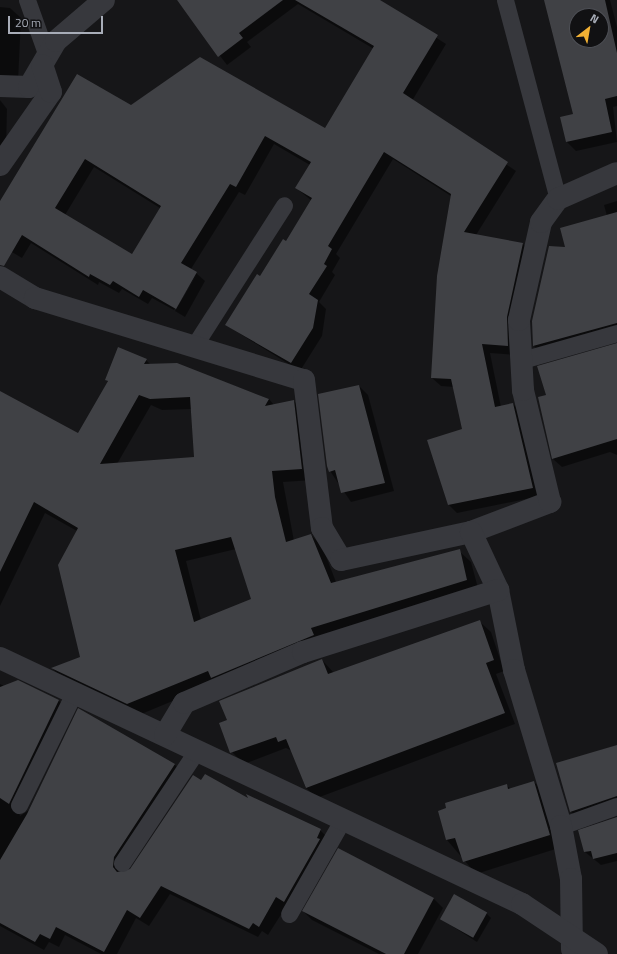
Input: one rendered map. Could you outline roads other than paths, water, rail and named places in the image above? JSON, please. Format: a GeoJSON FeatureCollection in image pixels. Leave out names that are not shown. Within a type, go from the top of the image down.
{"type":"FeatureCollection","features":[{"type":"Feature","properties":{"kind":"street"},"geometry":{"type":"LineString","coordinates":[[0,86],[29,87],[56,41],[104,0]]}},
{"type":"Feature","properties":{"kind":"street"},"geometry":{"type":"LineString","coordinates":[[0,165],[51,92],[44,60]]}},
{"type":"Feature","properties":{"kind":"street"},"geometry":{"type":"LineString","coordinates":[[0,277],[35,298],[304,380],[322,528],[341,560],[471,532],[550,502],[523,390],[519,320],[539,229],[558,199],[617,172]]}},
{"type":"Feature","properties":{"kind":"street"},"geometry":{"type":"LineString","coordinates":[[471,532],[498,590],[514,670],[561,826],[571,879],[572,946]]}},
{"type":"Feature","properties":{"kind":"street"},"geometry":{"type":"LineString","coordinates":[[165,735],[184,703],[303,652],[498,590]]}},
{"type":"Feature","properties":{"kind":"street"},"geometry":{"type":"LineString","coordinates":[[0,658],[522,904],[572,946],[597,954]]}},
{"type":"Feature","properties":{"kind":"lane"},"geometry":{"type":"LineString","coordinates":[[27,0],[44,60]]}},
{"type":"Feature","properties":{"kind":"lane"},"geometry":{"type":"LineString","coordinates":[[505,0],[558,199]]}},
{"type":"Feature","properties":{"kind":"lane"},"geometry":{"type":"LineString","coordinates":[[194,346],[284,206]]}},
{"type":"Feature","properties":{"kind":"lane"},"geometry":{"type":"LineString","coordinates":[[522,360],[617,334]]}},
{"type":"Feature","properties":{"kind":"lane"},"geometry":{"type":"LineString","coordinates":[[19,805],[74,693]]}},
{"type":"Feature","properties":{"kind":"lane"},"geometry":{"type":"LineString","coordinates":[[122,863],[196,750]]}},
{"type":"Feature","properties":{"kind":"lane"},"geometry":{"type":"LineString","coordinates":[[561,826],[617,806]]}},
{"type":"Feature","properties":{"kind":"lane"},"geometry":{"type":"LineString","coordinates":[[289,914],[343,819]]}}]}
